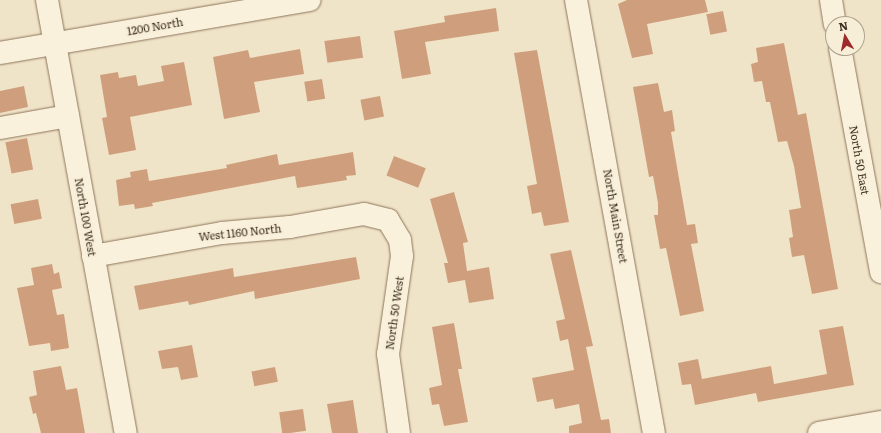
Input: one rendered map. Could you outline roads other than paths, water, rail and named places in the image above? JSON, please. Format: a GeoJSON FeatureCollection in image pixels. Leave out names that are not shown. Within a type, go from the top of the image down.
{"type":"FeatureCollection","features":[{"type":"Feature","properties":{"kind":"street","name":"North 100 West"},"geometry":{"type":"LineString","coordinates":[[47,0],[126,433]]}},
{"type":"Feature","properties":{"kind":"street","name":"1200 North"},"geometry":{"type":"LineString","coordinates":[[0,52],[310,0]]}},
{"type":"Feature","properties":{"kind":"street","name":"North Main Street"},"geometry":{"type":"LineString","coordinates":[[576,0],[654,433]]}},
{"type":"Feature","properties":{"kind":"street"},"geometry":{"type":"LineString","coordinates":[[831,0],[834,16]]}},
{"type":"Feature","properties":{"kind":"street","name":"North 50 East"},"geometry":{"type":"LineString","coordinates":[[841,56],[881,272]]}},
{"type":"Feature","properties":{"kind":"street"},"geometry":{"type":"LineString","coordinates":[[0,128],[68,116]]}},
{"type":"Feature","properties":{"kind":"street","name":"West 1160 North"},"geometry":{"type":"LineString","coordinates":[[93,256],[222,232],[290,227],[364,214],[388,220]]}},
{"type":"Feature","properties":{"kind":"street","name":"North 50 West"},"geometry":{"type":"LineString","coordinates":[[388,220],[400,240],[402,256],[388,354],[399,433]]}},
{"type":"Feature","properties":{"kind":"street"},"geometry":{"type":"LineString","coordinates":[[819,433],[881,422]]}}]}
